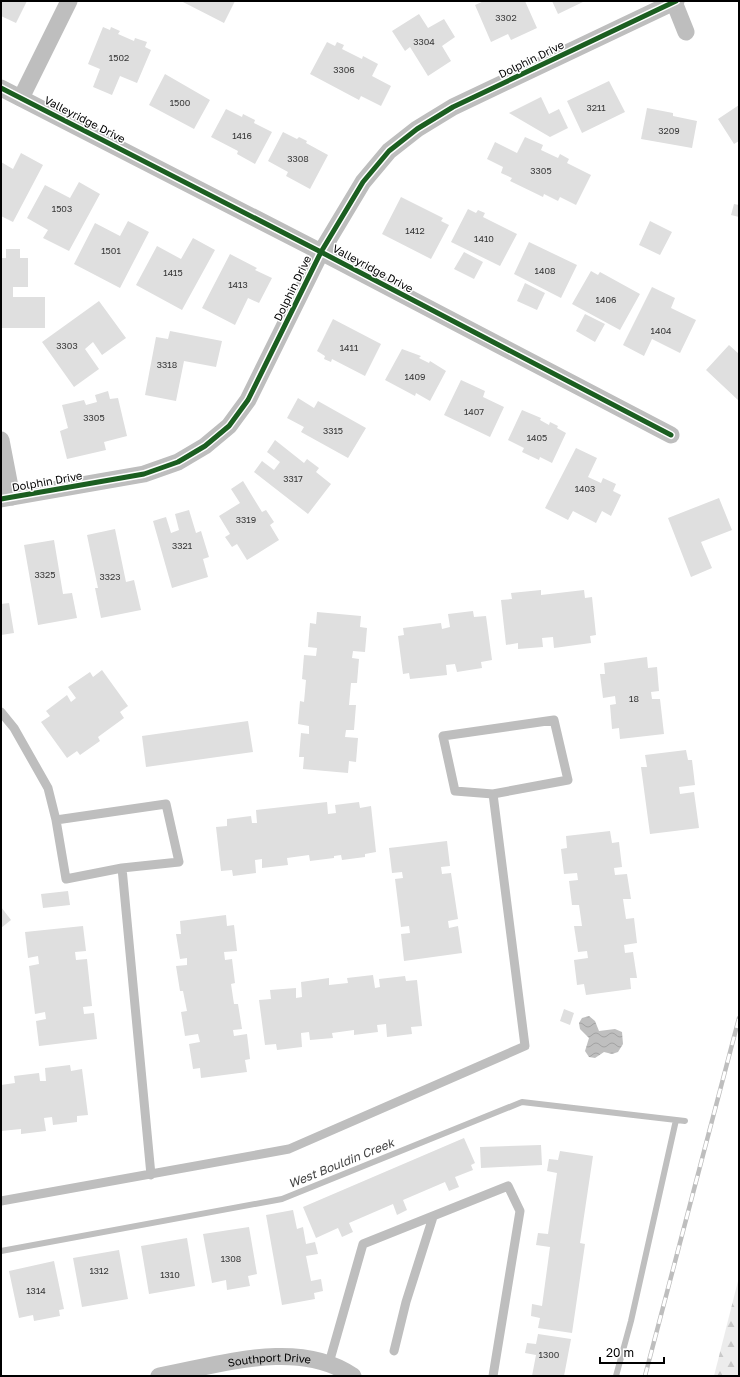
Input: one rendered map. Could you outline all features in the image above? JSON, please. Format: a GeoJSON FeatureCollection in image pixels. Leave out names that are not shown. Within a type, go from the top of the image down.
{"type":"FeatureCollection","features":[{"type":"Feature","properties":{"kind":"street"},"geometry":{"type":"LineString","coordinates":[[21,98],[70,1]]}},
{"type":"Feature","properties":{"kind":"street"},"geometry":{"type":"LineString","coordinates":[[675,2],[686,32]]}},
{"type":"Feature","properties":{"kind":"street","name":"Dolphin Drive"},"geometry":{"type":"LineString","coordinates":[[6,498],[144,474],[178,462],[205,446],[229,426],[248,400],[321,252],[363,182],[389,152],[417,129],[453,108],[675,2]]}},
{"type":"Feature","properties":{"kind":"street","name":"Valleyridge Drive"},"geometry":{"type":"LineString","coordinates":[[1,88],[321,252],[671,435]]}},
{"type":"Feature","properties":{"kind":"street"},"geometry":{"type":"LineString","coordinates":[[1,440],[6,498]]}},
{"type":"Feature","properties":{"kind":"street","name":"Southport Drive"},"geometry":{"type":"LineString","coordinates":[[159,1376],[259,1357],[289,1356],[316,1359],[329,1363],[340,1367],[353,1376]]}},
{"type":"Feature","properties":{"kind":"lane"},"geometry":{"type":"LineString","coordinates":[[1,712],[14,728],[48,788],[56,820],[66,879],[122,868],[179,862],[166,804],[56,820]]}},
{"type":"Feature","properties":{"kind":"lane"},"geometry":{"type":"LineString","coordinates":[[554,720],[568,780],[493,794],[455,791],[443,736],[554,720]]}},
{"type":"Feature","properties":{"kind":"lane"},"geometry":{"type":"LineString","coordinates":[[1,1201],[289,1149],[525,1046],[493,794]]}},
{"type":"Feature","properties":{"kind":"lane"},"geometry":{"type":"LineString","coordinates":[[122,868],[151,1175]]}},
{"type":"Feature","properties":{"kind":"lane"},"geometry":{"type":"LineString","coordinates":[[329,1363],[363,1244],[508,1186],[520,1211],[493,1376]]}},
{"type":"Feature","properties":{"kind":"lane"},"geometry":{"type":"LineString","coordinates":[[394,1351],[406,1302],[433,1217]]}},
{"type":"Feature","properties":{"kind":"green space"},"geometry":{"type":"Polygon","coordinates":[[[739,1277],[739,1376],[714,1376],[739,1277]]]}},
{"type":"Feature","properties":{"kind":"water"},"geometry":{"type":"Polygon","coordinates":[[[589,1016],[595,1021],[599,1031],[615,1029],[622,1032],[623,1044],[618,1052],[612,1054],[604,1052],[595,1058],[589,1057],[585,1051],[589,1038],[580,1029],[579,1023],[582,1018],[589,1016]]]}},
{"type":"Feature","properties":{"kind":"building"},"geometry":{"type":"Polygon","coordinates":[[[1,1],[27,1],[16,23],[1,16],[1,1]]]}},
{"type":"Feature","properties":{"kind":"building"},"geometry":{"type":"Polygon","coordinates":[[[181,1],[235,1],[224,23],[181,1]]]}},
{"type":"Feature","properties":{"kind":"building"},"geometry":{"type":"Polygon","coordinates":[[[484,1],[525,1],[537,28],[511,40],[508,34],[491,42],[475,5],[484,1]]]}},
{"type":"Feature","properties":{"kind":"building"},"geometry":{"type":"Polygon","coordinates":[[[552,1],[585,1],[558,14],[552,1]]]}},
{"type":"Feature","properties":{"kind":"building"},"geometry":{"type":"Polygon","coordinates":[[[419,14],[428,28],[444,19],[455,37],[442,46],[451,61],[428,76],[410,47],[405,51],[392,31],[419,14]]]}},
{"type":"Feature","properties":{"kind":"building"},"geometry":{"type":"Polygon","coordinates":[[[103,27],[110,30],[111,27],[120,31],[118,34],[134,41],[135,38],[147,42],[145,47],[151,50],[137,83],[120,76],[112,95],[93,87],[100,69],[88,64],[103,27]]]}},
{"type":"Feature","properties":{"kind":"building"},"geometry":{"type":"Polygon","coordinates":[[[327,42],[335,46],[337,42],[344,45],[342,49],[362,59],[363,56],[378,64],[372,76],[391,86],[381,106],[361,96],[359,100],[310,74],[327,42]]]}},
{"type":"Feature","properties":{"kind":"building"},"geometry":{"type":"Polygon","coordinates":[[[165,74],[210,100],[194,129],[149,105],[165,74]]]}},
{"type":"Feature","properties":{"kind":"building"},"geometry":{"type":"Polygon","coordinates":[[[609,81],[625,112],[582,133],[567,101],[609,81]]]}},
{"type":"Feature","properties":{"kind":"building"},"geometry":{"type":"Polygon","coordinates":[[[541,97],[549,114],[559,109],[568,128],[550,137],[509,113],[541,97]]]}},
{"type":"Feature","properties":{"kind":"building"},"geometry":{"type":"Polygon","coordinates":[[[739,105],[739,141],[734,144],[718,119],[739,105]]]}},
{"type":"Feature","properties":{"kind":"building"},"geometry":{"type":"Polygon","coordinates":[[[647,108],[673,113],[673,116],[697,121],[692,148],[641,139],[647,108]]]}},
{"type":"Feature","properties":{"kind":"building"},"geometry":{"type":"Polygon","coordinates":[[[226,109],[242,117],[243,114],[255,120],[254,123],[272,132],[255,164],[237,154],[238,151],[211,137],[226,109]]]}},
{"type":"Feature","properties":{"kind":"building"},"geometry":{"type":"Polygon","coordinates":[[[283,132],[297,139],[299,137],[307,141],[306,143],[328,155],[310,189],[286,176],[288,172],[268,161],[283,132]]]}},
{"type":"Feature","properties":{"kind":"building"},"geometry":{"type":"Polygon","coordinates":[[[525,137],[543,145],[541,150],[558,158],[560,154],[569,159],[567,163],[591,175],[576,205],[560,197],[558,201],[544,194],[543,197],[510,181],[512,178],[501,173],[503,167],[487,159],[495,142],[517,153],[525,137]]]}},
{"type":"Feature","properties":{"kind":"building"},"geometry":{"type":"Polygon","coordinates":[[[21,153],[43,165],[13,222],[1,216],[1,162],[13,169],[21,153]]]}},
{"type":"Feature","properties":{"kind":"building"},"geometry":{"type":"Polygon","coordinates":[[[79,182],[100,194],[69,251],[43,238],[48,230],[27,218],[45,185],[70,198],[79,182]]]}},
{"type":"Feature","properties":{"kind":"building"},"geometry":{"type":"Polygon","coordinates":[[[401,197],[443,218],[441,221],[449,225],[431,259],[382,234],[401,197]]]}},
{"type":"Feature","properties":{"kind":"building"},"geometry":{"type":"Polygon","coordinates":[[[734,204],[739,205],[739,217],[731,215],[734,204]]]}},
{"type":"Feature","properties":{"kind":"building"},"geometry":{"type":"Polygon","coordinates":[[[468,209],[476,213],[478,210],[485,213],[483,217],[517,234],[500,266],[451,242],[468,209]]]}},
{"type":"Feature","properties":{"kind":"building"},"geometry":{"type":"Polygon","coordinates":[[[128,221],[149,232],[120,288],[74,264],[95,223],[120,236],[128,221]]]}},
{"type":"Feature","properties":{"kind":"building"},"geometry":{"type":"Polygon","coordinates":[[[650,221],[672,232],[660,255],[639,245],[650,221]]]}},
{"type":"Feature","properties":{"kind":"building"},"geometry":{"type":"Polygon","coordinates":[[[193,238],[215,250],[182,310],[136,285],[157,246],[181,259],[193,238]]]}},
{"type":"Feature","properties":{"kind":"building"},"geometry":{"type":"Polygon","coordinates":[[[529,242],[577,265],[561,298],[514,274],[529,242]]]}},
{"type":"Feature","properties":{"kind":"building"},"geometry":{"type":"Polygon","coordinates":[[[6,249],[20,249],[20,258],[28,258],[28,287],[13,287],[13,297],[45,297],[45,328],[1,328],[1,258],[6,258],[6,249]]]}},
{"type":"Feature","properties":{"kind":"building"},"geometry":{"type":"Polygon","coordinates":[[[464,252],[483,262],[474,279],[454,269],[464,252]]]}},
{"type":"Feature","properties":{"kind":"building"},"geometry":{"type":"Polygon","coordinates":[[[230,254],[257,268],[255,270],[272,278],[259,303],[248,298],[235,325],[202,308],[230,254]]]}},
{"type":"Feature","properties":{"kind":"building"},"geometry":{"type":"Polygon","coordinates":[[[591,271],[598,275],[600,272],[640,294],[620,330],[572,304],[591,271]]]}},
{"type":"Feature","properties":{"kind":"building"},"geometry":{"type":"Polygon","coordinates":[[[525,283],[545,293],[537,310],[517,301],[525,283]]]}},
{"type":"Feature","properties":{"kind":"building"},"geometry":{"type":"Polygon","coordinates":[[[652,287],[675,298],[671,308],[696,320],[680,353],[652,339],[644,356],[623,345],[652,287]]]}},
{"type":"Feature","properties":{"kind":"building"},"geometry":{"type":"Polygon","coordinates":[[[99,301],[126,338],[102,355],[93,342],[85,349],[99,369],[74,387],[42,342],[99,301]]]}},
{"type":"Feature","properties":{"kind":"building"},"geometry":{"type":"Polygon","coordinates":[[[585,314],[605,324],[595,342],[576,331],[585,314]]]}},
{"type":"Feature","properties":{"kind":"building"},"geometry":{"type":"Polygon","coordinates":[[[333,319],[381,344],[365,376],[332,359],[331,362],[324,359],[325,356],[317,351],[333,319]]]}},
{"type":"Feature","properties":{"kind":"building"},"geometry":{"type":"Polygon","coordinates":[[[170,331],[222,341],[216,367],[184,361],[176,401],[145,395],[156,337],[168,339],[170,331]]]}},
{"type":"Feature","properties":{"kind":"building"},"geometry":{"type":"Polygon","coordinates":[[[729,345],[739,354],[739,401],[706,370],[729,345]]]}},
{"type":"Feature","properties":{"kind":"building"},"geometry":{"type":"Polygon","coordinates":[[[402,349],[421,356],[419,358],[429,363],[430,361],[446,371],[430,401],[416,393],[415,396],[385,380],[402,349]]]}},
{"type":"Feature","properties":{"kind":"building"},"geometry":{"type":"Polygon","coordinates":[[[461,380],[485,391],[483,397],[504,407],[490,437],[444,415],[461,380]]]}},
{"type":"Feature","properties":{"kind":"building"},"geometry":{"type":"Polygon","coordinates":[[[108,391],[110,399],[118,398],[127,436],[104,442],[106,450],[67,459],[60,431],[68,428],[62,405],[84,400],[86,405],[97,402],[95,395],[108,391]]]}},
{"type":"Feature","properties":{"kind":"building"},"geometry":{"type":"Polygon","coordinates":[[[298,398],[314,408],[318,401],[366,428],[348,458],[301,432],[304,427],[287,418],[298,398]]]}},
{"type":"Feature","properties":{"kind":"building"},"geometry":{"type":"Polygon","coordinates":[[[522,410],[541,418],[540,420],[549,425],[550,422],[558,426],[557,428],[566,433],[552,463],[540,457],[539,460],[522,452],[524,448],[508,440],[522,410]]]}},
{"type":"Feature","properties":{"kind":"building"},"geometry":{"type":"Polygon","coordinates":[[[275,440],[304,463],[307,459],[319,468],[316,472],[331,484],[308,514],[254,472],[262,461],[274,470],[280,462],[267,452],[275,440]]]}},
{"type":"Feature","properties":{"kind":"building"},"geometry":{"type":"Polygon","coordinates":[[[576,448],[597,458],[588,477],[601,483],[603,478],[616,484],[613,491],[621,495],[611,516],[602,511],[596,523],[573,511],[568,520],[545,508],[576,448]]]}},
{"type":"Feature","properties":{"kind":"building"},"geometry":{"type":"Polygon","coordinates":[[[243,481],[262,512],[266,510],[274,522],[270,525],[279,540],[247,560],[237,544],[232,547],[225,537],[230,534],[219,516],[240,503],[231,489],[243,481]]]}},
{"type":"Feature","properties":{"kind":"building"},"geometry":{"type":"Polygon","coordinates":[[[719,498],[732,530],[701,542],[712,568],[691,577],[668,518],[719,498]]]}},
{"type":"Feature","properties":{"kind":"building"},"geometry":{"type":"Polygon","coordinates":[[[189,510],[196,533],[201,531],[209,557],[203,559],[208,577],[172,588],[153,521],[166,517],[171,533],[179,530],[175,514],[189,510]]]}},
{"type":"Feature","properties":{"kind":"building"},"geometry":{"type":"Polygon","coordinates":[[[115,529],[126,582],[134,580],[141,610],[101,618],[95,588],[98,588],[87,535],[115,529]]]}},
{"type":"Feature","properties":{"kind":"building"},"geometry":{"type":"Polygon","coordinates":[[[54,540],[63,594],[72,593],[77,618],[38,625],[24,545],[54,540]]]}},
{"type":"Feature","properties":{"kind":"building"},"geometry":{"type":"Polygon","coordinates":[[[541,590],[541,595],[584,590],[585,598],[592,597],[596,635],[590,636],[591,643],[554,648],[553,637],[542,638],[543,647],[518,649],[518,643],[506,645],[501,600],[512,599],[511,593],[541,590]]]}},
{"type":"Feature","properties":{"kind":"building"},"geometry":{"type":"Polygon","coordinates":[[[9,603],[14,633],[1,635],[1,604],[9,603]]]}},
{"type":"Feature","properties":{"kind":"building"},"geometry":{"type":"Polygon","coordinates":[[[473,611],[474,617],[486,616],[492,660],[481,662],[482,668],[457,672],[455,664],[446,665],[447,675],[410,679],[409,673],[403,674],[398,636],[404,635],[403,628],[441,623],[442,629],[450,627],[448,614],[473,611]]]}},
{"type":"Feature","properties":{"kind":"building"},"geometry":{"type":"Polygon","coordinates":[[[317,612],[361,616],[360,627],[367,628],[365,652],[353,651],[352,658],[359,659],[357,683],[351,683],[349,705],[356,705],[354,730],[346,730],[345,737],[358,738],[356,762],[349,761],[348,773],[303,769],[304,757],[299,757],[301,733],[309,734],[309,726],[298,724],[300,701],[304,702],[306,680],[302,679],[304,655],[316,656],[317,648],[308,647],[310,623],[316,624],[317,612]]]}},
{"type":"Feature","properties":{"kind":"building"},"geometry":{"type":"Polygon","coordinates":[[[647,657],[648,668],[657,667],[659,691],[651,692],[652,699],[660,699],[664,734],[620,739],[619,728],[612,729],[610,705],[616,704],[615,696],[603,698],[600,674],[605,674],[604,663],[647,657]]]}},
{"type":"Feature","properties":{"kind":"building"},"geometry":{"type":"Polygon","coordinates":[[[102,670],[128,706],[120,712],[124,718],[98,737],[100,741],[80,755],[77,751],[67,758],[41,722],[50,716],[46,711],[67,695],[71,702],[76,698],[68,687],[90,672],[93,677],[102,670]]]}},
{"type":"Feature","properties":{"kind":"building"},"geometry":{"type":"Polygon","coordinates":[[[248,721],[253,752],[146,767],[142,736],[248,721]]]}},
{"type":"Feature","properties":{"kind":"building"},"geometry":{"type":"Polygon","coordinates":[[[686,750],[688,760],[692,760],[695,785],[679,787],[680,794],[694,792],[699,828],[650,834],[641,767],[647,767],[645,755],[686,750]]]}},
{"type":"Feature","properties":{"kind":"building"},"geometry":{"type":"Polygon","coordinates":[[[327,802],[328,814],[336,813],[335,805],[359,802],[360,808],[371,806],[376,852],[365,854],[365,857],[342,860],[341,855],[334,856],[334,858],[310,861],[309,855],[287,858],[288,865],[262,868],[262,859],[255,860],[256,873],[233,876],[232,870],[221,871],[216,827],[227,826],[227,819],[251,816],[252,823],[257,823],[256,810],[327,802]]]}},
{"type":"Feature","properties":{"kind":"building"},"geometry":{"type":"Polygon","coordinates":[[[610,831],[612,843],[619,842],[622,867],[614,868],[615,875],[627,874],[631,899],[623,899],[626,919],[634,918],[637,943],[624,945],[625,953],[633,952],[637,978],[630,978],[631,989],[586,995],[584,984],[577,985],[574,960],[588,958],[587,951],[578,952],[574,926],[582,926],[579,905],[572,905],[569,881],[578,880],[577,873],[564,874],[561,849],[567,848],[566,836],[610,831]]]}},
{"type":"Feature","properties":{"kind":"building"},"geometry":{"type":"Polygon","coordinates":[[[447,841],[450,866],[441,867],[442,874],[451,873],[458,919],[448,921],[449,928],[458,926],[462,953],[404,961],[401,934],[410,933],[409,926],[401,927],[395,879],[403,878],[402,872],[392,873],[389,848],[447,841]]]}},
{"type":"Feature","properties":{"kind":"building"},"geometry":{"type":"Polygon","coordinates":[[[68,891],[70,905],[43,908],[41,894],[68,891]]]}},
{"type":"Feature","properties":{"kind":"building"},"geometry":{"type":"Polygon","coordinates":[[[1,907],[11,920],[1,928],[1,907]]]}},
{"type":"Feature","properties":{"kind":"building"},"geometry":{"type":"Polygon","coordinates":[[[226,915],[227,926],[234,925],[237,951],[224,952],[225,960],[232,959],[235,983],[231,984],[234,1004],[238,1004],[242,1029],[233,1030],[234,1036],[247,1034],[250,1059],[245,1060],[247,1072],[201,1078],[200,1068],[193,1069],[189,1044],[200,1042],[198,1034],[185,1036],[181,1012],[187,1011],[183,991],[180,991],[176,966],[187,965],[187,958],[180,959],[176,934],[181,934],[180,921],[226,915]]]}},
{"type":"Feature","properties":{"kind":"building"},"geometry":{"type":"Polygon","coordinates":[[[83,926],[86,951],[75,952],[76,960],[87,959],[92,1006],[83,1007],[84,1014],[94,1013],[97,1039],[39,1046],[36,1021],[46,1019],[45,1012],[35,1014],[29,966],[39,964],[38,956],[28,958],[25,932],[83,926]]]}},
{"type":"Feature","properties":{"kind":"building"},"geometry":{"type":"Polygon","coordinates":[[[373,975],[375,988],[380,987],[379,979],[405,976],[406,981],[417,980],[422,1026],[411,1027],[412,1034],[387,1037],[386,1024],[377,1025],[378,1032],[354,1035],[354,1030],[332,1033],[333,1038],[310,1040],[309,1032],[301,1033],[302,1047],[277,1050],[276,1044],[265,1045],[259,1000],[271,999],[270,990],[296,988],[296,998],[302,997],[301,982],[329,978],[329,985],[348,983],[347,978],[373,975]]]}},
{"type":"Feature","properties":{"kind":"building"},"geometry":{"type":"Polygon","coordinates":[[[564,1009],[574,1013],[570,1025],[560,1021],[564,1009]]]}},
{"type":"Feature","properties":{"kind":"building"},"geometry":{"type":"Polygon","coordinates":[[[70,1065],[71,1071],[82,1069],[88,1115],[77,1116],[77,1122],[53,1125],[52,1117],[44,1118],[46,1131],[21,1134],[21,1129],[1,1131],[1,1085],[15,1083],[14,1076],[39,1073],[40,1081],[46,1081],[45,1068],[70,1065]]]}},
{"type":"Feature","properties":{"kind":"building"},"geometry":{"type":"Polygon","coordinates":[[[464,1138],[475,1163],[471,1165],[473,1170],[455,1177],[459,1187],[449,1191],[445,1182],[403,1200],[407,1210],[397,1215],[393,1204],[349,1223],[353,1232],[342,1237],[338,1228],[316,1238],[303,1207],[464,1138]]]}},
{"type":"Feature","properties":{"kind":"building"},"geometry":{"type":"Polygon","coordinates":[[[541,1145],[542,1165],[481,1168],[480,1147],[541,1145]]]}},
{"type":"Feature","properties":{"kind":"building"},"geometry":{"type":"Polygon","coordinates":[[[560,1151],[593,1156],[580,1243],[585,1244],[572,1333],[538,1328],[540,1318],[531,1316],[532,1304],[542,1306],[550,1247],[536,1245],[538,1233],[548,1234],[557,1173],[547,1171],[549,1159],[558,1160],[560,1151]]]}},
{"type":"Feature","properties":{"kind":"building"},"geometry":{"type":"Polygon","coordinates":[[[293,1210],[297,1229],[303,1227],[306,1244],[315,1242],[318,1254],[306,1256],[311,1281],[321,1279],[323,1291],[314,1293],[315,1299],[282,1305],[266,1215],[293,1210]]]}},
{"type":"Feature","properties":{"kind":"building"},"geometry":{"type":"Polygon","coordinates":[[[249,1227],[257,1274],[248,1276],[250,1286],[227,1290],[226,1280],[212,1283],[203,1234],[249,1227]]]}},
{"type":"Feature","properties":{"kind":"building"},"geometry":{"type":"Polygon","coordinates":[[[187,1238],[195,1286],[149,1294],[141,1246],[187,1238]]]}},
{"type":"Feature","properties":{"kind":"building"},"geometry":{"type":"Polygon","coordinates":[[[119,1250],[128,1299],[82,1307],[73,1258],[119,1250]]]}},
{"type":"Feature","properties":{"kind":"building"},"geometry":{"type":"Polygon","coordinates":[[[54,1261],[64,1309],[59,1310],[60,1316],[34,1321],[33,1315],[19,1318],[9,1271],[54,1261]]]}},
{"type":"Feature","properties":{"kind":"building"},"geometry":{"type":"Polygon","coordinates":[[[538,1334],[571,1339],[564,1376],[532,1376],[536,1355],[525,1353],[527,1343],[536,1344],[538,1334]]]}},
{"type":"Feature","properties":{"kind":"waterway","name":"West Bouldin Creek"},"geometry":{"type":"LineString","coordinates":[[1,1251],[282,1199],[522,1102],[685,1121]]}},
{"type":"Feature","properties":{"kind":"waterway"},"geometry":{"type":"LineString","coordinates":[[616,1376],[631,1321],[676,1120]]}},
{"type":"Feature","properties":{"kind":"railway"},"geometry":{"type":"LineString","coordinates":[[645,1376],[739,1018]]}},
{"type":"Feature","properties":{"kind":"cycle path"},"geometry":{"type":"LineString","coordinates":[[1,499],[144,474],[178,462],[205,446],[229,426],[248,400],[321,252],[363,182],[389,151],[417,129],[453,107],[676,1]]}},
{"type":"Feature","properties":{"kind":"cycle path"},"geometry":{"type":"LineString","coordinates":[[1,88],[321,252],[671,435]]}}]}
